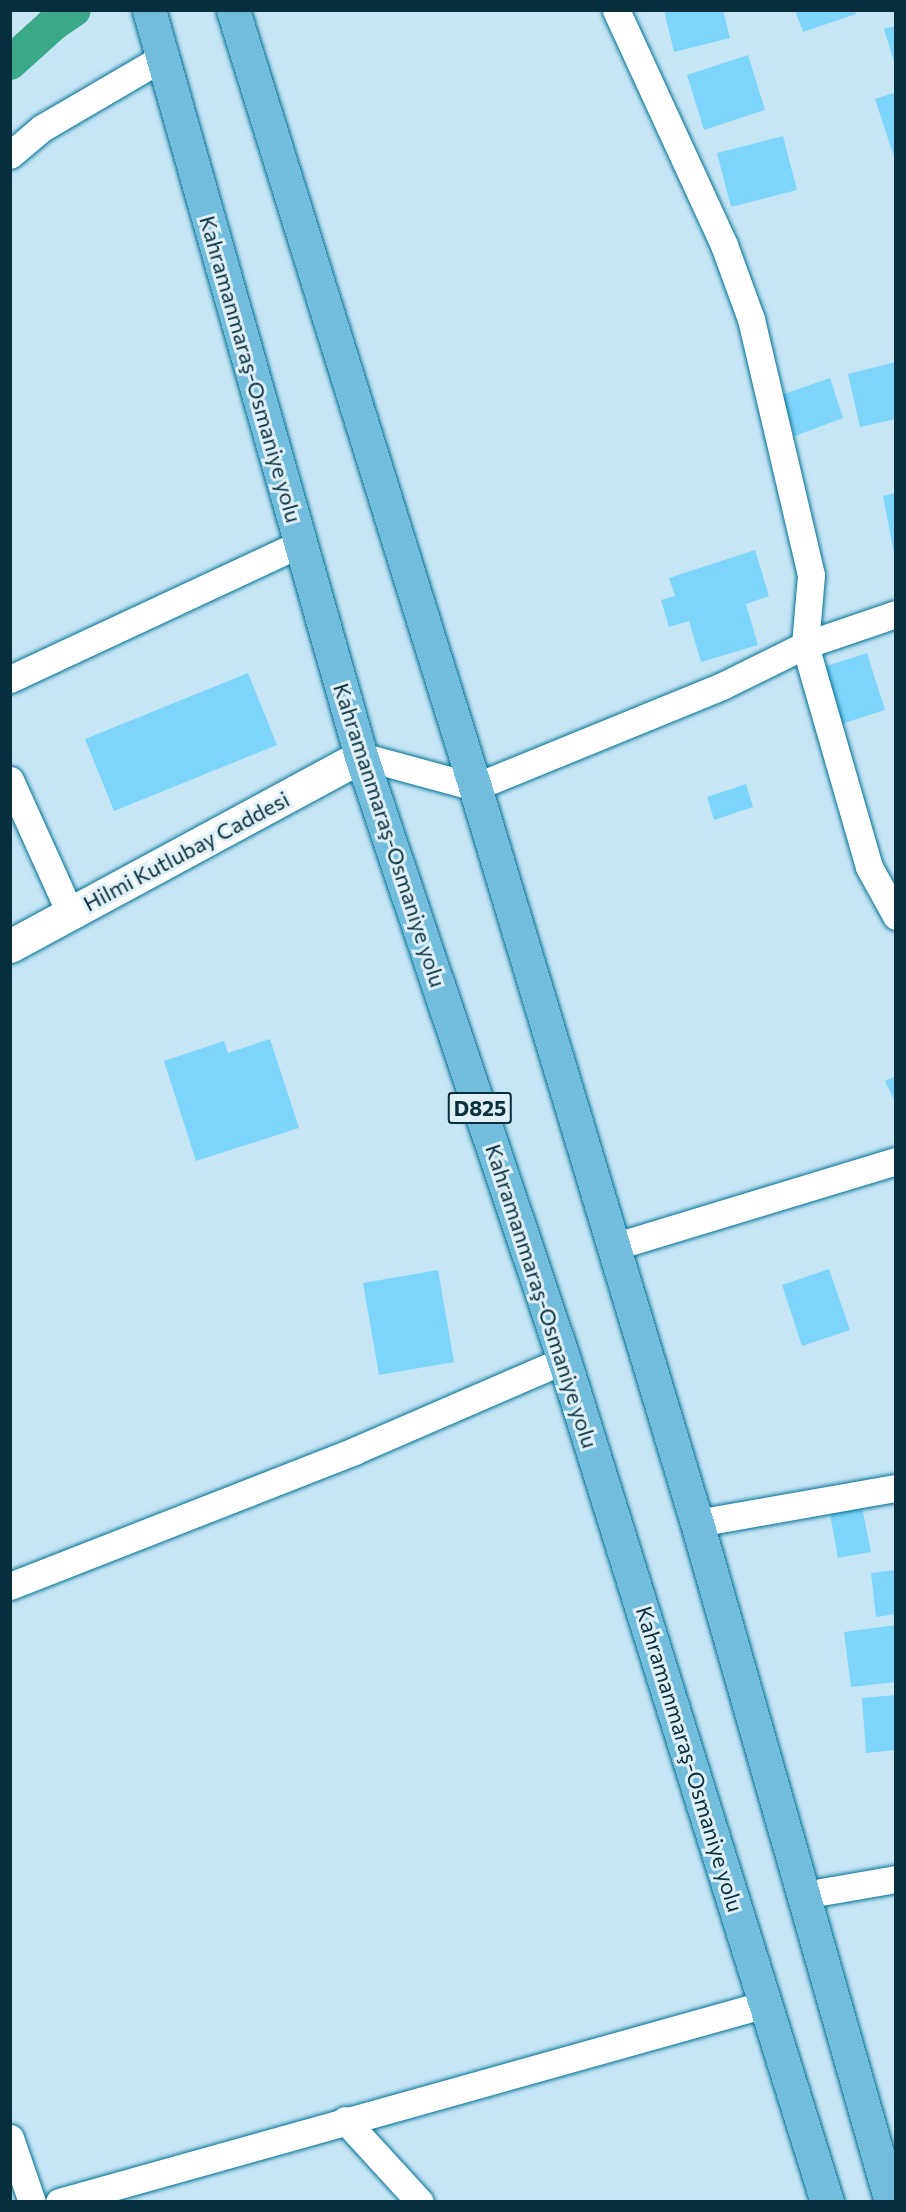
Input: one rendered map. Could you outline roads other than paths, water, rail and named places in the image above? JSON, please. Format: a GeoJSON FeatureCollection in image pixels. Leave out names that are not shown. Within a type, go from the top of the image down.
{"type":"FeatureCollection","features":[{"type":"Feature","properties":{"kind":"highway","name":"Kahramanmaraş-Osmaniye yolu"},"geometry":{"type":"LineString","coordinates":[[149,10],[361,756],[564,1360],[827,2202]]}},
{"type":"Feature","properties":{"kind":"highway"},"geometry":{"type":"LineString","coordinates":[[233,10],[475,787],[697,1523],[891,2202]]}},
{"type":"Feature","properties":{"kind":"street"},"geometry":{"type":"LineString","coordinates":[[616,10],[724,245],[751,320],[811,575],[805,645],[869,867],[896,916]]}},
{"type":"Feature","properties":{"kind":"street"},"geometry":{"type":"LineString","coordinates":[[10,155],[42,128],[162,58]]}},
{"type":"Feature","properties":{"kind":"street"},"geometry":{"type":"LineString","coordinates":[[10,679],[301,543]]}},
{"type":"Feature","properties":{"kind":"street"},"geometry":{"type":"LineString","coordinates":[[361,756],[475,787],[722,686],[805,645],[896,614]]}},
{"type":"Feature","properties":{"kind":"street","name":"Hilmi Kutlubay Caddesi"},"geometry":{"type":"LineString","coordinates":[[10,945],[361,756]]}},
{"type":"Feature","properties":{"kind":"street"},"geometry":{"type":"LineString","coordinates":[[10,780],[70,913]]}},
{"type":"Feature","properties":{"kind":"street"},"geometry":{"type":"LineString","coordinates":[[613,1247],[896,1161]]}},
{"type":"Feature","properties":{"kind":"street"},"geometry":{"type":"LineString","coordinates":[[10,1586],[354,1450],[564,1360]]}},
{"type":"Feature","properties":{"kind":"street"},"geometry":{"type":"LineString","coordinates":[[697,1523],[896,1488]]}},
{"type":"Feature","properties":{"kind":"street"},"geometry":{"type":"LineString","coordinates":[[804,1895],[896,1879]]}},
{"type":"Feature","properties":{"kind":"street"},"geometry":{"type":"LineString","coordinates":[[59,2202],[345,2120],[766,2004]]}},
{"type":"Feature","properties":{"kind":"street"},"geometry":{"type":"LineString","coordinates":[[345,2120],[420,2202]]}},
{"type":"Feature","properties":{"kind":"street"},"geometry":{"type":"LineString","coordinates":[[10,2139],[32,2202]]}},
{"type":"Feature","properties":{"kind":"waterway"},"geometry":{"type":"LineString","coordinates":[[10,63],[53,24],[74,10]]}}]}
